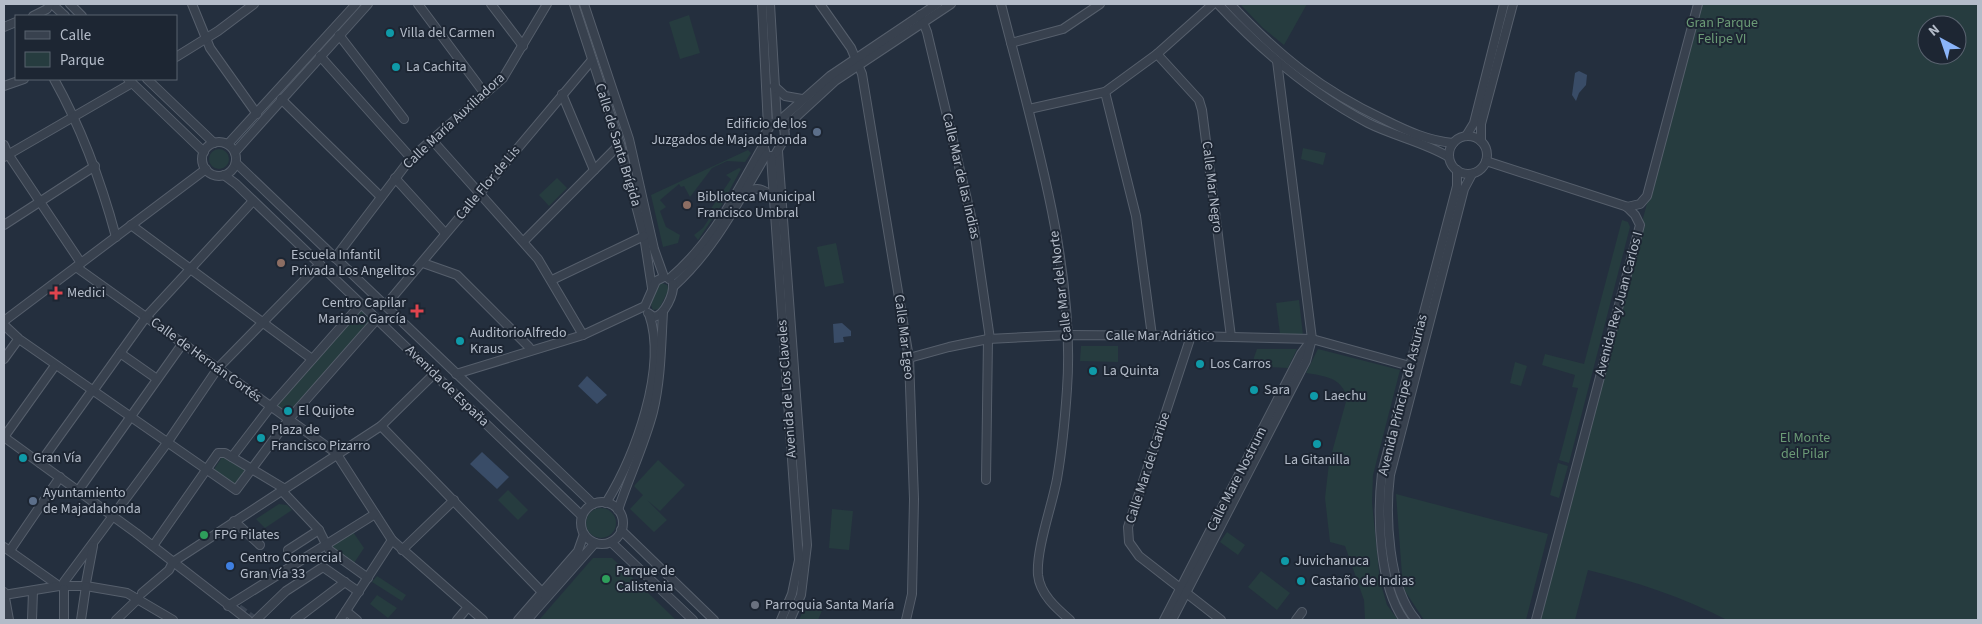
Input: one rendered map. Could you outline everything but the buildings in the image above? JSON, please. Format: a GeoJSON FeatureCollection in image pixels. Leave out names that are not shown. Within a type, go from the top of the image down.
{"type":"FeatureCollection","features":[{"type":"Feature","properties":{"kind":"street"},"geometry":{"type":"LineString","coordinates":[[35,15],[47,9],[51,4],[64,15]]}},
{"type":"Feature","properties":{"kind":"street"},"geometry":{"type":"LineString","coordinates":[[70,4],[81,15]]}},
{"type":"Feature","properties":{"kind":"street"},"geometry":{"type":"LineString","coordinates":[[192,4],[205,39],[257,114]]}},
{"type":"Feature","properties":{"kind":"street"},"geometry":{"type":"LineString","coordinates":[[178,56],[254,4]]}},
{"type":"Feature","properties":{"kind":"street"},"geometry":{"type":"LineString","coordinates":[[228,144],[356,4]]}},
{"type":"Feature","properties":{"kind":"street"},"geometry":{"type":"LineString","coordinates":[[235,152],[368,4]]}},
{"type":"Feature","properties":{"kind":"street"},"geometry":{"type":"LineString","coordinates":[[418,4],[485,94]]}},
{"type":"Feature","properties":{"kind":"street"},"geometry":{"type":"LineString","coordinates":[[491,4],[523,46]]}},
{"type":"Feature","properties":{"kind":"street","name":"Calle María Auxiliadora"},"geometry":{"type":"LineString","coordinates":[[335,258],[411,158],[503,78],[548,4]]}},
{"type":"Feature","properties":{"kind":"street","name":"Calle de Santa Brígida"},"geometry":{"type":"LineString","coordinates":[[574,4],[620,144],[644,236],[652,288]]}},
{"type":"Feature","properties":{"kind":"street","name":"Calle de Santa Brígida"},"geometry":{"type":"LineString","coordinates":[[584,4],[629,139],[654,249],[666,278],[673,287]]}},
{"type":"Feature","properties":{"kind":"street"},"geometry":{"type":"LineString","coordinates":[[456,374],[583,335],[645,306],[656,281],[666,278],[689,262],[711,235],[763,146],[762,139],[768,127],[762,4]]}},
{"type":"Feature","properties":{"kind":"street"},"geometry":{"type":"LineString","coordinates":[[584,534],[595,543],[611,542],[621,530],[622,523],[618,510],[641,452],[653,411],[658,379],[663,312],[673,287],[695,268],[744,194],[785,138],[784,128],[778,121],[774,86],[770,4]]}},
{"type":"Feature","properties":{"kind":"street"},"geometry":{"type":"LineString","coordinates":[[820,4],[858,61]]}},
{"type":"Feature","properties":{"kind":"street"},"geometry":{"type":"LineString","coordinates":[[922,18],[937,4]]}},
{"type":"Feature","properties":{"kind":"street"},"geometry":{"type":"LineString","coordinates":[[768,127],[778,121],[830,76],[858,61],[922,18],[951,4]]}},
{"type":"Feature","properties":{"kind":"street","name":"Calle Mar del Norte"},"geometry":{"type":"LineString","coordinates":[[1001,4],[1029,110],[1055,230],[1069,335],[1067,389],[1057,478],[1039,560],[1038,575],[1046,597],[1070,620]]}},
{"type":"Feature","properties":{"kind":"street"},"geometry":{"type":"LineString","coordinates":[[1011,44],[1063,29],[1100,4]]}},
{"type":"Feature","properties":{"kind":"street"},"geometry":{"type":"LineString","coordinates":[[1029,110],[1105,92],[1157,54],[1213,4]]}},
{"type":"Feature","properties":{"kind":"street"},"geometry":{"type":"LineString","coordinates":[[1218,4],[1277,61],[1342,108],[1370,124],[1402,138],[1436,149],[1449,157],[1457,170],[1472,174],[1481,169],[1486,161],[1487,150],[1481,141],[1481,124],[1513,4]]}},
{"type":"Feature","properties":{"kind":"street"},"geometry":{"type":"LineString","coordinates":[[1230,4],[1299,70],[1347,102],[1406,130],[1438,142],[1453,144],[1466,136],[1474,123],[1504,4]]}},
{"type":"Feature","properties":{"kind":"street"},"geometry":{"type":"LineString","coordinates":[[1486,161],[1628,207],[1640,204],[1647,196],[1698,4]]}},
{"type":"Feature","properties":{"kind":"street","name":"Calle Mar de las Indias"},"geometry":{"type":"LineString","coordinates":[[922,18],[974,228],[989,339],[986,480]]}},
{"type":"Feature","properties":{"kind":"street"},"geometry":{"type":"LineString","coordinates":[[339,35],[404,120]]}},
{"type":"Feature","properties":{"kind":"street","name":"Calle Mar Negro"},"geometry":{"type":"LineString","coordinates":[[1157,54],[1199,100],[1202,110],[1231,336]]}},
{"type":"Feature","properties":{"kind":"street"},"geometry":{"type":"LineString","coordinates":[[320,56],[411,158]]}},
{"type":"Feature","properties":{"kind":"street","name":"Calle Flor de Lis"},"geometry":{"type":"LineString","coordinates":[[385,306],[592,60]]}},
{"type":"Feature","properties":{"kind":"street"},"geometry":{"type":"LineString","coordinates":[[784,128],[858,61]]}},
{"type":"Feature","properties":{"kind":"street","name":"Calle Mar Egeo"},"geometry":{"type":"LineString","coordinates":[[858,61],[909,358],[914,499],[912,594],[906,620]]}},
{"type":"Feature","properties":{"kind":"street"},"geometry":{"type":"LineString","coordinates":[[1277,61],[1312,339]]}},
{"type":"Feature","properties":{"kind":"street"},"geometry":{"type":"LineString","coordinates":[[4,86],[21,80]]}},
{"type":"Feature","properties":{"kind":"street"},"geometry":{"type":"LineString","coordinates":[[55,80],[74,114],[95,166],[116,237]]}},
{"type":"Feature","properties":{"kind":"street"},"geometry":{"type":"LineString","coordinates":[[148,80],[214,142],[228,144],[235,152],[236,163],[230,172],[224,175],[216,175],[206,169],[203,162],[204,152],[214,142]]}},
{"type":"Feature","properties":{"kind":"street"},"geometry":{"type":"LineString","coordinates":[[6,155],[130,81],[204,152]]}},
{"type":"Feature","properties":{"kind":"street"},"geometry":{"type":"LineString","coordinates":[[774,86],[785,96],[802,99]]}},
{"type":"Feature","properties":{"kind":"street"},"geometry":{"type":"LineString","coordinates":[[1105,92],[1136,216],[1152,336]]}},
{"type":"Feature","properties":{"kind":"street"},"geometry":{"type":"LineString","coordinates":[[562,94],[594,170]]}},
{"type":"Feature","properties":{"kind":"street"},"geometry":{"type":"LineString","coordinates":[[281,100],[381,197]]}},
{"type":"Feature","properties":{"kind":"street"},"geometry":{"type":"LineString","coordinates":[[1466,136],[1481,141]]}},
{"type":"Feature","properties":{"kind":"street"},"geometry":{"type":"LineString","coordinates":[[432,140],[524,241],[552,280],[583,335]]}},
{"type":"Feature","properties":{"kind":"street"},"geometry":{"type":"LineString","coordinates":[[4,144],[6,155],[40,201],[79,265]]}},
{"type":"Feature","properties":{"kind":"street"},"geometry":{"type":"LineString","coordinates":[[524,241],[620,144]]}},
{"type":"Feature","properties":{"kind":"street"},"geometry":{"type":"LineString","coordinates":[[1449,157],[1453,144]]}},
{"type":"Feature","properties":{"kind":"street"},"geometry":{"type":"LineString","coordinates":[[763,146],[772,154],[807,545],[801,595],[790,620]]}},
{"type":"Feature","properties":{"kind":"street","name":"Avenida de Los Claveles"},"geometry":{"type":"LineString","coordinates":[[772,154],[773,197],[799,560],[792,594],[782,620]]}},
{"type":"Feature","properties":{"kind":"street","name":"Avenida de España"},"geometry":{"type":"LineString","coordinates":[[236,163],[593,504]]}},
{"type":"Feature","properties":{"kind":"street"},"geometry":{"type":"LineString","coordinates":[[4,225],[95,166]]}},
{"type":"Feature","properties":{"kind":"street"},"geometry":{"type":"LineString","coordinates":[[4,321],[206,169]]}},
{"type":"Feature","properties":{"kind":"street","name":"Avenida Príncipe de Asturias"},"geometry":{"type":"LineString","coordinates":[[1404,620],[1392,600],[1385,570],[1379,496],[1382,473],[1456,186],[1457,170]]}},
{"type":"Feature","properties":{"kind":"street","name":"Avenida Príncipe de Asturias"},"geometry":{"type":"LineString","coordinates":[[1416,620],[1401,596],[1393,569],[1388,495],[1389,483],[1464,189],[1472,174]]}},
{"type":"Feature","properties":{"kind":"street","name":"Avenida de España"},"geometry":{"type":"LineString","coordinates":[[224,175],[362,304],[582,516]]}},
{"type":"Feature","properties":{"kind":"street"},"geometry":{"type":"LineString","coordinates":[[395,178],[445,233]]}},
{"type":"Feature","properties":{"kind":"street"},"geometry":{"type":"LineString","coordinates":[[744,194],[753,189],[760,188],[773,197]]}},
{"type":"Feature","properties":{"kind":"street"},"geometry":{"type":"LineString","coordinates":[[40,463],[146,317],[188,269],[253,201]]}},
{"type":"Feature","properties":{"kind":"street","name":"Avenida Rey Juan Carlos I"},"geometry":{"type":"LineString","coordinates":[[1536,620],[1640,225],[1628,207]]}},
{"type":"Feature","properties":{"kind":"street"},"geometry":{"type":"LineString","coordinates":[[131,225],[312,359]]}},
{"type":"Feature","properties":{"kind":"street"},"geometry":{"type":"LineString","coordinates":[[552,280],[644,236]]}},
{"type":"Feature","properties":{"kind":"street"},"geometry":{"type":"LineString","coordinates":[[423,263],[457,276],[529,347]]}},
{"type":"Feature","properties":{"kind":"street"},"geometry":{"type":"LineString","coordinates":[[64,620],[62,586],[78,561],[94,544],[114,517],[218,368],[320,264]]}},
{"type":"Feature","properties":{"kind":"street","name":"Calle de Hernán Cortés"},"geometry":{"type":"LineString","coordinates":[[79,265],[146,317],[336,453]]}},
{"type":"Feature","properties":{"kind":"street"},"geometry":{"type":"LineString","coordinates":[[232,457],[271,406],[362,304]]}},
{"type":"Feature","properties":{"kind":"street"},"geometry":{"type":"LineString","coordinates":[[606,502],[620,482],[634,449],[647,409],[654,338],[649,314],[645,306]]}},
{"type":"Feature","properties":{"kind":"street"},"geometry":{"type":"LineString","coordinates":[[649,314],[658,316],[663,312]]}},
{"type":"Feature","properties":{"kind":"street"},"geometry":{"type":"LineString","coordinates":[[4,325],[19,339],[92,392],[236,490],[288,419],[377,319]]}},
{"type":"Feature","properties":{"kind":"street","name":"Calle Mar Adriático"},"geometry":{"type":"LineString","coordinates":[[909,358],[989,339],[1069,335],[1231,336],[1312,339],[1410,366]]}},
{"type":"Feature","properties":{"kind":"street","name":"Calle Mar del Caribe"},"geometry":{"type":"LineString","coordinates":[[1191,336],[1128,527],[1129,542],[1139,556],[1221,620]]}},
{"type":"Feature","properties":{"kind":"street","name":"Calle Mare Nostrum"},"geometry":{"type":"LineString","coordinates":[[1172,620],[1183,592],[1301,354],[1312,339]]}},
{"type":"Feature","properties":{"kind":"street"},"geometry":{"type":"LineString","coordinates":[[4,360],[17,341]]}},
{"type":"Feature","properties":{"kind":"street"},"geometry":{"type":"LineString","coordinates":[[78,491],[183,343]]}},
{"type":"Feature","properties":{"kind":"street"},"geometry":{"type":"LineString","coordinates":[[120,353],[157,379]]}},
{"type":"Feature","properties":{"kind":"street"},"geometry":{"type":"LineString","coordinates":[[54,366],[4,437],[153,546],[248,620]]}},
{"type":"Feature","properties":{"kind":"street"},"geometry":{"type":"LineString","coordinates":[[116,620],[140,595],[169,570],[173,562],[336,453],[381,426],[434,374]]}},
{"type":"Feature","properties":{"kind":"street"},"geometry":{"type":"LineString","coordinates":[[381,426],[542,592]]}},
{"type":"Feature","properties":{"kind":"street"},"geometry":{"type":"LineString","coordinates":[[153,546],[218,453],[225,453],[253,467],[283,490],[319,530],[329,550],[368,578]]}},
{"type":"Feature","properties":{"kind":"street"},"geometry":{"type":"LineString","coordinates":[[336,453],[392,540],[483,620]]}},
{"type":"Feature","properties":{"kind":"street"},"geometry":{"type":"LineString","coordinates":[[4,558],[8,549],[60,477]]}},
{"type":"Feature","properties":{"kind":"street"},"geometry":{"type":"LineString","coordinates":[[402,550],[454,500]]}},
{"type":"Feature","properties":{"kind":"street"},"geometry":{"type":"LineString","coordinates":[[518,620],[578,551],[584,534],[581,522],[582,516],[593,504],[606,502],[618,510]]}},
{"type":"Feature","properties":{"kind":"street"},"geometry":{"type":"LineString","coordinates":[[228,606],[375,514]]}},
{"type":"Feature","properties":{"kind":"street"},"geometry":{"type":"LineString","coordinates":[[234,521],[260,545]]}},
{"type":"Feature","properties":{"kind":"street"},"geometry":{"type":"LineString","coordinates":[[288,550],[319,530]]}},
{"type":"Feature","properties":{"kind":"street"},"geometry":{"type":"LineString","coordinates":[[621,530],[714,620]]}},
{"type":"Feature","properties":{"kind":"street"},"geometry":{"type":"LineString","coordinates":[[340,620],[392,540]]}},
{"type":"Feature","properties":{"kind":"street"},"geometry":{"type":"LineString","coordinates":[[611,542],[693,620]]}},
{"type":"Feature","properties":{"kind":"street"},"geometry":{"type":"LineString","coordinates":[[527,620],[595,543]]}},
{"type":"Feature","properties":{"kind":"street"},"geometry":{"type":"LineString","coordinates":[[81,620],[94,544]]}},
{"type":"Feature","properties":{"kind":"street"},"geometry":{"type":"LineString","coordinates":[[8,549],[62,586]]}},
{"type":"Feature","properties":{"kind":"street"},"geometry":{"type":"LineString","coordinates":[[256,620],[286,591],[323,567],[359,592]]}},
{"type":"Feature","properties":{"kind":"street"},"geometry":{"type":"LineString","coordinates":[[296,620],[345,582]]}},
{"type":"Feature","properties":{"kind":"street"},"geometry":{"type":"LineString","coordinates":[[9,620],[4,594],[62,586],[86,585],[140,595],[173,620]]}},
{"type":"Feature","properties":{"kind":"street"},"geometry":{"type":"LineString","coordinates":[[32,620],[33,591]]}},
{"type":"Feature","properties":{"kind":"street","name":"Calle Mare Nostrum"},"geometry":{"type":"LineString","coordinates":[[1164,620],[1183,592]]}},
{"type":"Feature","properties":{"kind":"street"},"geometry":{"type":"LineString","coordinates":[[457,620],[468,607]]}},
{"type":"Feature","properties":{"kind":"street"},"geometry":{"type":"LineString","coordinates":[[346,611],[357,620]]}},
{"type":"Feature","properties":{"kind":"street"},"geometry":{"type":"LineString","coordinates":[[1296,620],[1302,612]]}},
{"type":"Feature","properties":{"kind":"green space"},"geometry":{"type":"Polygon","coordinates":[[[1240,4],[1307,4],[1284,45],[1263,28],[1240,4]]]}},
{"type":"Feature","properties":{"kind":"green space","name":"El Monte del Pilar"},"geometry":{"type":"Polygon","coordinates":[[[1701,4],[1978,4],[1978,620],[1727,620],[1694,604],[1659,591],[1588,570],[1575,620],[1540,620],[1642,222],[1701,4]]]}},
{"type":"Feature","properties":{"kind":"green space"},"geometry":{"type":"Polygon","coordinates":[[[689,15],[700,53],[680,59],[669,22],[689,15]]]}},
{"type":"Feature","properties":{"kind":"green space"},"geometry":{"type":"Polygon","coordinates":[[[1303,148],[1326,153],[1323,165],[1301,159],[1303,148]]]}},
{"type":"Feature","properties":{"kind":"green space"},"geometry":{"type":"Polygon","coordinates":[[[219,149],[226,152],[229,159],[226,166],[219,169],[212,166],[209,159],[212,152],[219,149]]]}},
{"type":"Feature","properties":{"kind":"green space"},"geometry":{"type":"Polygon","coordinates":[[[748,150],[751,153],[745,162],[727,161],[712,168],[690,197],[684,186],[681,187],[679,184],[660,200],[666,207],[660,211],[666,227],[680,235],[678,243],[663,247],[651,195],[748,150]]]}},
{"type":"Feature","properties":{"kind":"green space"},"geometry":{"type":"Polygon","coordinates":[[[739,168],[741,169],[721,206],[698,240],[694,235],[703,228],[709,219],[706,216],[731,179],[726,175],[739,168]]]}},
{"type":"Feature","properties":{"kind":"green space"},"geometry":{"type":"Polygon","coordinates":[[[557,178],[567,188],[549,206],[539,195],[557,178]]]}},
{"type":"Feature","properties":{"kind":"green space"},"geometry":{"type":"Polygon","coordinates":[[[1622,220],[1628,222],[1630,227],[1569,463],[1559,460],[1578,388],[1572,387],[1575,375],[1542,365],[1545,354],[1584,364],[1622,220]]]}},
{"type":"Feature","properties":{"kind":"green space"},"geometry":{"type":"Polygon","coordinates":[[[836,243],[844,283],[825,287],[817,247],[836,243]]]}},
{"type":"Feature","properties":{"kind":"green space"},"geometry":{"type":"Polygon","coordinates":[[[662,283],[667,285],[669,289],[659,309],[653,310],[651,305],[657,286],[662,283]]]}},
{"type":"Feature","properties":{"kind":"green space"},"geometry":{"type":"Polygon","coordinates":[[[1299,300],[1303,335],[1280,334],[1276,303],[1299,300]]]}},
{"type":"Feature","properties":{"kind":"green space"},"geometry":{"type":"Polygon","coordinates":[[[362,309],[373,320],[288,415],[275,405],[362,309]]]}},
{"type":"Feature","properties":{"kind":"green space"},"geometry":{"type":"Polygon","coordinates":[[[1081,346],[1118,346],[1118,362],[1080,361],[1081,346]]]}},
{"type":"Feature","properties":{"kind":"green space"},"geometry":{"type":"Polygon","coordinates":[[[1257,349],[1297,349],[1288,368],[1251,366],[1257,349]]]}},
{"type":"Feature","properties":{"kind":"green space"},"geometry":{"type":"Polygon","coordinates":[[[1318,349],[1400,370],[1373,475],[1372,503],[1380,581],[1387,605],[1398,620],[1365,620],[1364,600],[1345,546],[1330,542],[1325,498],[1329,463],[1347,398],[1345,391],[1337,382],[1326,377],[1306,373],[1318,349]]]}},
{"type":"Feature","properties":{"kind":"green space"},"geometry":{"type":"Polygon","coordinates":[[[1515,362],[1527,366],[1521,386],[1510,383],[1515,362]]]}},
{"type":"Feature","properties":{"kind":"green space"},"geometry":{"type":"Polygon","coordinates":[[[224,454],[247,470],[235,486],[213,471],[224,454]]]}},
{"type":"Feature","properties":{"kind":"green space"},"geometry":{"type":"Polygon","coordinates":[[[658,460],[685,485],[660,511],[647,500],[667,520],[654,532],[630,509],[643,495],[634,486],[658,460]]]}},
{"type":"Feature","properties":{"kind":"green space"},"geometry":{"type":"Polygon","coordinates":[[[1558,463],[1568,466],[1559,498],[1550,495],[1558,463]]]}},
{"type":"Feature","properties":{"kind":"green space"},"geometry":{"type":"Polygon","coordinates":[[[508,490],[528,510],[518,520],[498,500],[508,490]]]}},
{"type":"Feature","properties":{"kind":"green space"},"geometry":{"type":"Polygon","coordinates":[[[1396,494],[1548,534],[1526,620],[1424,620],[1403,588],[1396,494]]]}},
{"type":"Feature","properties":{"kind":"green space"},"geometry":{"type":"Polygon","coordinates":[[[279,504],[287,505],[292,510],[265,528],[256,519],[279,504]]]}},
{"type":"Feature","properties":{"kind":"green space"},"geometry":{"type":"Polygon","coordinates":[[[601,508],[612,512],[616,523],[612,534],[601,538],[590,534],[586,523],[590,512],[601,508]]]}},
{"type":"Feature","properties":{"kind":"green space"},"geometry":{"type":"Polygon","coordinates":[[[832,509],[853,511],[849,550],[829,548],[832,509]]]}},
{"type":"Feature","properties":{"kind":"green space"},"geometry":{"type":"Polygon","coordinates":[[[353,532],[364,548],[354,563],[331,546],[353,532]]]}},
{"type":"Feature","properties":{"kind":"green space"},"geometry":{"type":"Polygon","coordinates":[[[1227,532],[1245,545],[1238,555],[1220,542],[1227,532]]]}},
{"type":"Feature","properties":{"kind":"green space"},"geometry":{"type":"Polygon","coordinates":[[[593,558],[612,558],[676,620],[539,620],[593,558]]]}},
{"type":"Feature","properties":{"kind":"green space"},"geometry":{"type":"Polygon","coordinates":[[[1261,571],[1290,593],[1277,610],[1248,587],[1261,571]]]}},
{"type":"Feature","properties":{"kind":"green space"},"geometry":{"type":"Polygon","coordinates":[[[377,576],[406,595],[402,601],[372,582],[377,576]]]}},
{"type":"Feature","properties":{"kind":"green space"},"geometry":{"type":"Polygon","coordinates":[[[377,595],[397,608],[388,618],[370,604],[377,595]]]}},
{"type":"Feature","properties":{"kind":"green space"},"geometry":{"type":"Polygon","coordinates":[[[807,602],[821,603],[823,608],[818,620],[799,620],[807,602]]]}},
{"type":"Feature","properties":{"kind":"water"},"geometry":{"type":"Polygon","coordinates":[[[1579,71],[1587,75],[1586,85],[1579,93],[1576,101],[1572,95],[1575,73],[1579,71]]]}},
{"type":"Feature","properties":{"kind":"water"},"geometry":{"type":"Polygon","coordinates":[[[842,323],[851,331],[851,336],[843,337],[844,342],[834,343],[833,324],[842,323]]]}},
{"type":"Feature","properties":{"kind":"water"},"geometry":{"type":"Polygon","coordinates":[[[587,376],[607,395],[597,404],[578,386],[587,376]]]}},
{"type":"Feature","properties":{"kind":"water"},"geometry":{"type":"Polygon","coordinates":[[[482,452],[509,477],[497,489],[470,464],[482,452]]]}},
{"type":"Feature","properties":{"kind":"tunnel"},"geometry":{"type":"LineString","coordinates":[[229,601],[255,620]]}},
{"type":"Feature","properties":{"kind":"place","name":"Villa del Carmen"},"geometry":{"type":"Point","coordinates":[390,33]}},
{"type":"Feature","properties":{"kind":"place","name":"La Cachita"},"geometry":{"type":"Point","coordinates":[396,67]}},
{"type":"Feature","properties":{"kind":"place","name":"Edificio de los Juzgados de Majadahonda"},"geometry":{"type":"Point","coordinates":[817,132]}},
{"type":"Feature","properties":{"kind":"place","name":"Biblioteca Municipal Francisco Umbral"},"geometry":{"type":"Point","coordinates":[687,205]}},
{"type":"Feature","properties":{"kind":"place","name":"Escuela Infantil Privada Los Angelitos"},"geometry":{"type":"Point","coordinates":[281,263]}},
{"type":"Feature","properties":{"kind":"place","name":"Medici"},"geometry":{"type":"Point","coordinates":[56,293]}},
{"type":"Feature","properties":{"kind":"place","name":"Centro Capilar Mariano García"},"geometry":{"type":"Point","coordinates":[417,311]}},
{"type":"Feature","properties":{"kind":"place","name":"AuditorioAlfredo Kraus"},"geometry":{"type":"Point","coordinates":[460,341]}},
{"type":"Feature","properties":{"kind":"place","name":"Los Carros"},"geometry":{"type":"Point","coordinates":[1200,364]}},
{"type":"Feature","properties":{"kind":"place","name":"La Quinta"},"geometry":{"type":"Point","coordinates":[1093,371]}},
{"type":"Feature","properties":{"kind":"place","name":"Sara"},"geometry":{"type":"Point","coordinates":[1254,390]}},
{"type":"Feature","properties":{"kind":"place","name":"Laechu"},"geometry":{"type":"Point","coordinates":[1314,396]}},
{"type":"Feature","properties":{"kind":"place","name":"El Quijote"},"geometry":{"type":"Point","coordinates":[288,411]}},
{"type":"Feature","properties":{"kind":"place","name":"Plaza de Francisco Pizarro"},"geometry":{"type":"Point","coordinates":[261,438]}},
{"type":"Feature","properties":{"kind":"place","name":"La Gitanilla"},"geometry":{"type":"Point","coordinates":[1317,444]}},
{"type":"Feature","properties":{"kind":"place","name":"Gran Vía"},"geometry":{"type":"Point","coordinates":[23,458]}},
{"type":"Feature","properties":{"kind":"place","name":"Ayuntamiento de Majadahonda"},"geometry":{"type":"Point","coordinates":[33,501]}},
{"type":"Feature","properties":{"kind":"place","name":"FPG Pilates"},"geometry":{"type":"Point","coordinates":[204,535]}},
{"type":"Feature","properties":{"kind":"place","name":"Juvichanuca"},"geometry":{"type":"Point","coordinates":[1285,561]}},
{"type":"Feature","properties":{"kind":"place","name":"Centro Comercial Gran Vía 33"},"geometry":{"type":"Point","coordinates":[230,566]}},
{"type":"Feature","properties":{"kind":"place","name":"Parque de Calistenia"},"geometry":{"type":"Point","coordinates":[606,579]}},
{"type":"Feature","properties":{"kind":"place","name":"Castaño de Indias"},"geometry":{"type":"Point","coordinates":[1301,581]}},
{"type":"Feature","properties":{"kind":"place","name":"Parroquia Santa María"},"geometry":{"type":"Point","coordinates":[755,605]}},
{"type":"Feature","properties":{"kind":"park label","name":"Gran Parque Felipe VI"},"geometry":{"type":"Point","coordinates":[1722,32]}}]}
